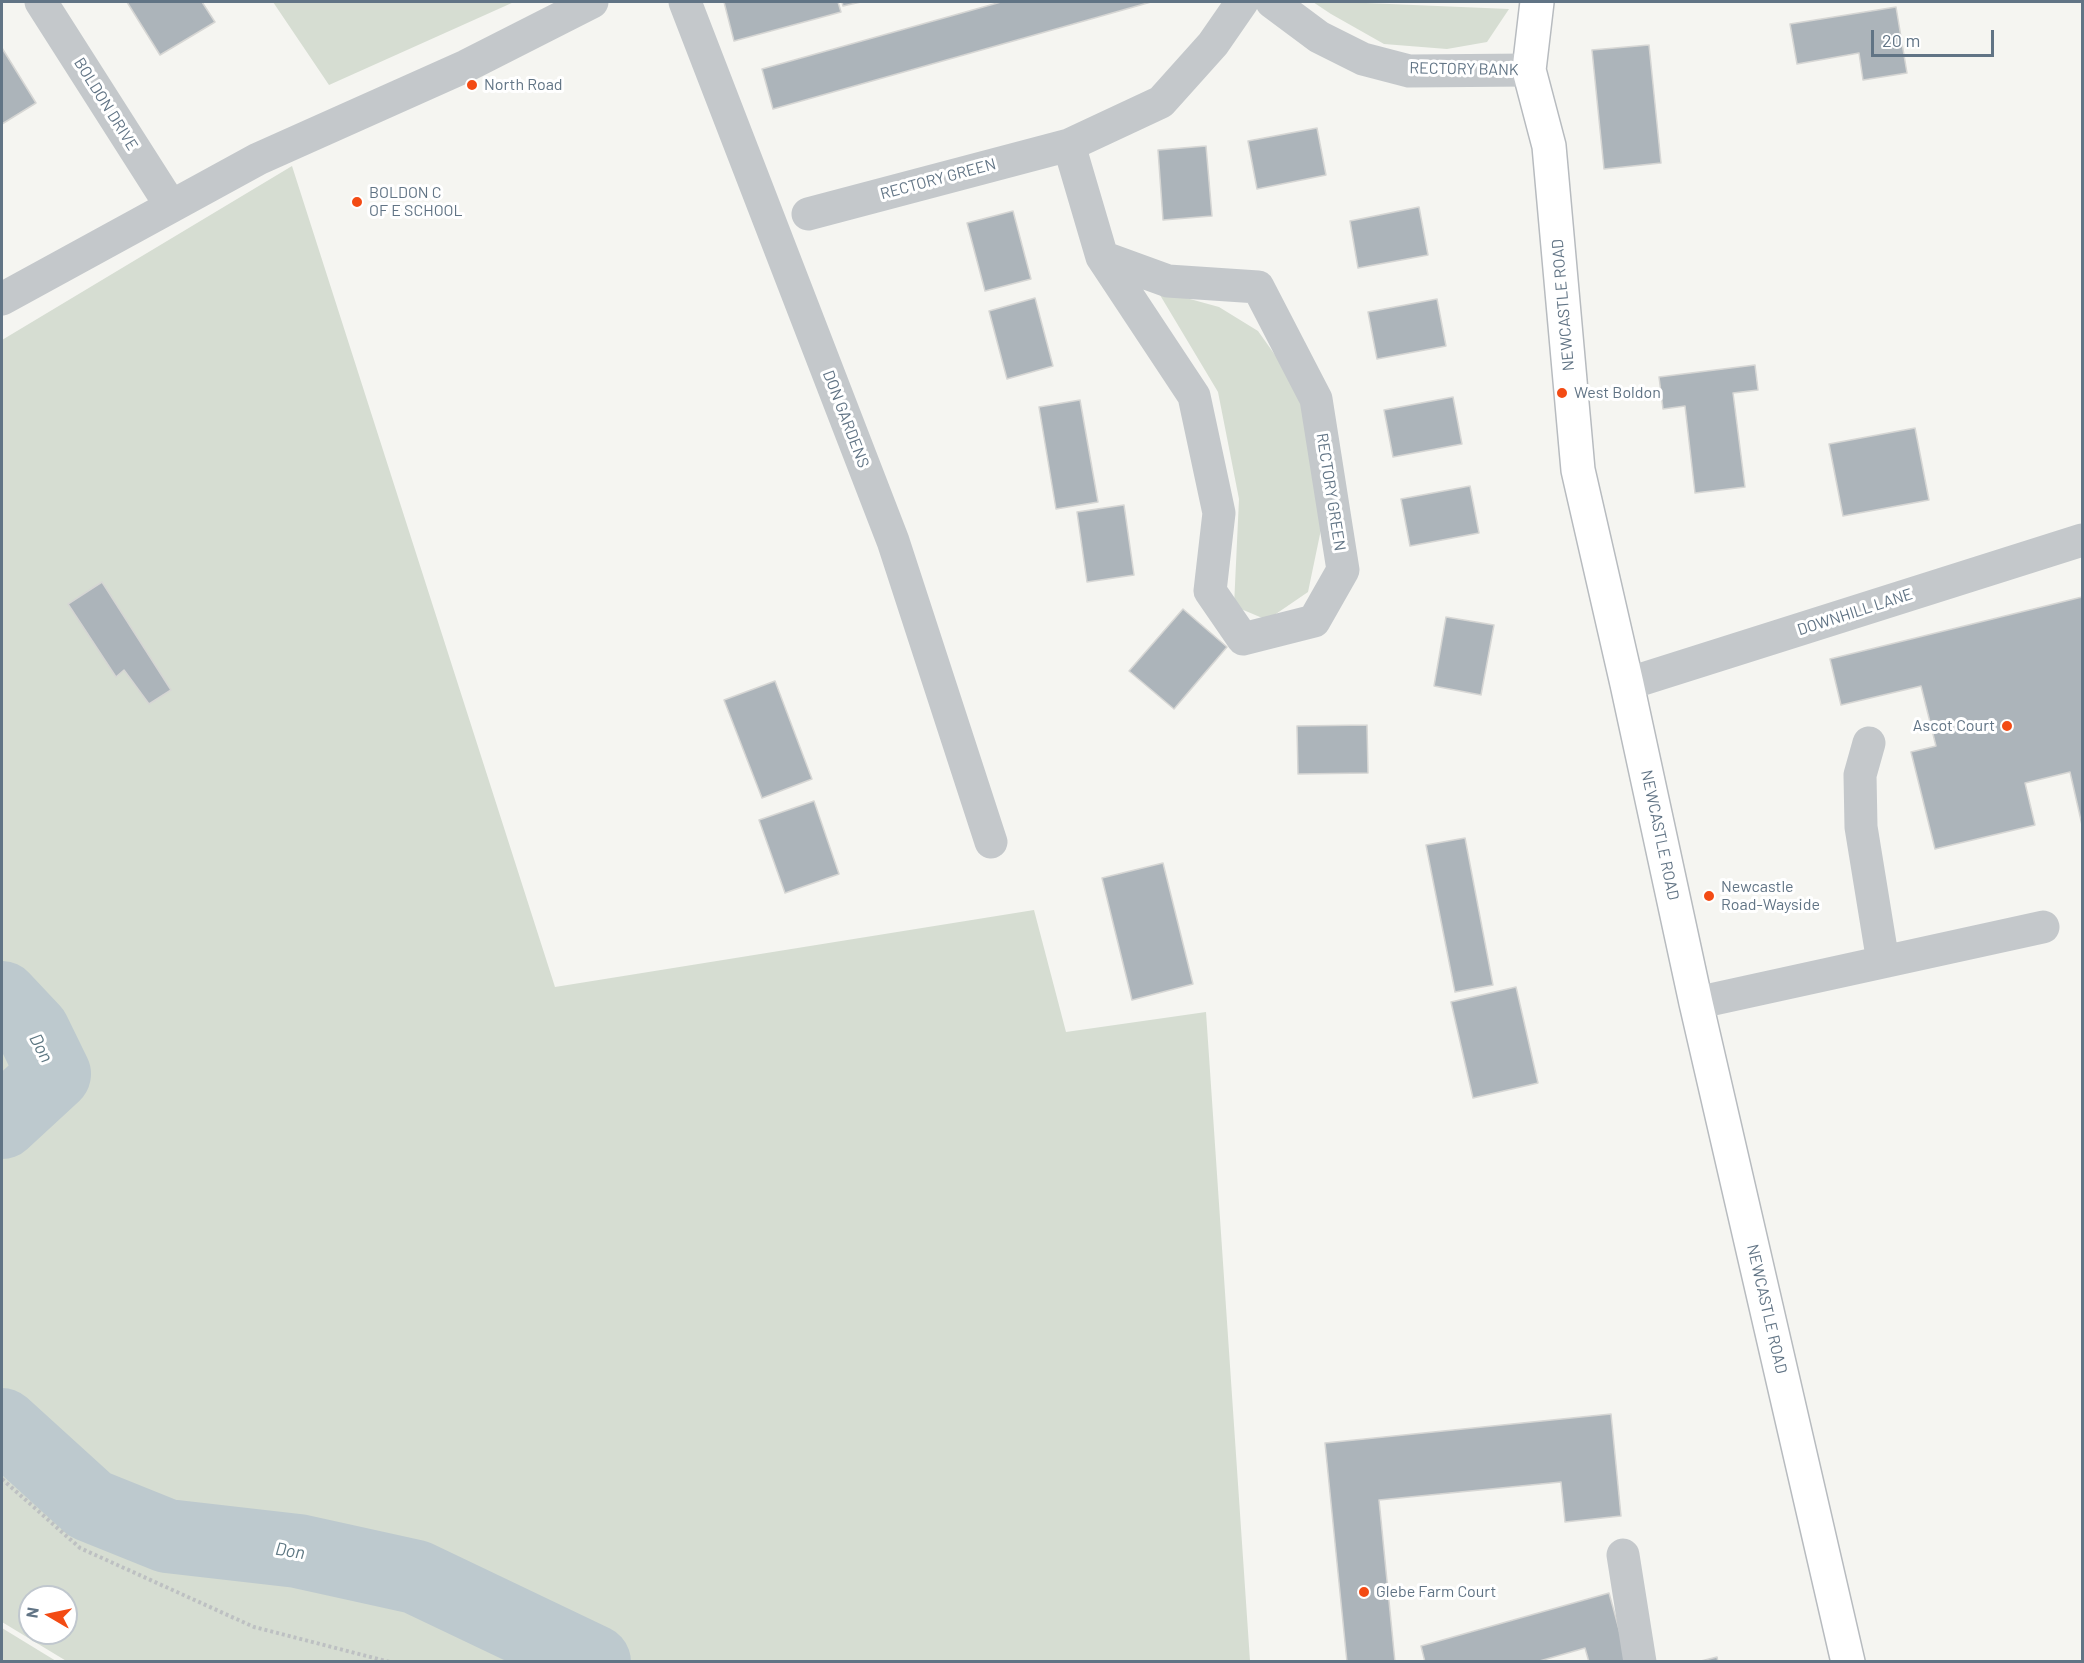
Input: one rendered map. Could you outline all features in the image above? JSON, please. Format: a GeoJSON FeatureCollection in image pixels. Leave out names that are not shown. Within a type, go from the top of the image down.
{"type":"FeatureCollection","features":[{"type":"Feature","properties":{"kind":"main road","name":"NEWCASTLE ROAD"},"geometry":{"type":"LineString","coordinates":[[1537,2],[1529,70],[1549,146],[1578,470],[1696,1004],[1848,1662]]}},
{"type":"Feature","properties":{"kind":"street","name":"BOLDON DRIVE"},"geometry":{"type":"LineString","coordinates":[[41,2],[171,206]]}},
{"type":"Feature","properties":{"kind":"street"},"geometry":{"type":"LineString","coordinates":[[2,299],[258,159],[466,66],[592,2]]}},
{"type":"Feature","properties":{"kind":"street","name":"DON GARDENS"},"geometry":{"type":"LineString","coordinates":[[685,2],[893,541],[991,842]]}},
{"type":"Feature","properties":{"kind":"street","name":"RECTORY GREEN"},"geometry":{"type":"LineString","coordinates":[[808,214],[1068,145],[1161,102],[1213,44],[1242,2]]}},
{"type":"Feature","properties":{"kind":"street","name":"RECTORY BANK"},"geometry":{"type":"LineString","coordinates":[[1272,2],[1319,36],[1364,59],[1408,71],[1529,70]]}},
{"type":"Feature","properties":{"kind":"street","name":"RECTORY GREEN"},"geometry":{"type":"LineString","coordinates":[[1068,145],[1102,257],[1194,396],[1218,513],[1210,591],[1243,639],[1314,621],[1343,570],[1316,399],[1258,286],[1168,281],[1102,257]]}},
{"type":"Feature","properties":{"kind":"street","name":"DOWNHILL LANE"},"geometry":{"type":"LineString","coordinates":[[1627,684],[2082,540]]}},
{"type":"Feature","properties":{"kind":"street"},"geometry":{"type":"LineString","coordinates":[[1869,743],[1860,775],[1861,827],[1883,962]]}},
{"type":"Feature","properties":{"kind":"street"},"geometry":{"type":"LineString","coordinates":[[1696,1004],[2043,927]]}},
{"type":"Feature","properties":{"kind":"street"},"geometry":{"type":"LineString","coordinates":[[1623,1555],[1640,1662]]}},
{"type":"Feature","properties":{"kind":"path"},"geometry":{"type":"LineString","coordinates":[[2,1479],[80,1548],[254,1627],[390,1662]]}},
{"type":"Feature","properties":{"kind":"shaded area"},"geometry":{"type":"Polygon","coordinates":[[[273,2],[514,2],[329,85],[273,2]]]}},
{"type":"Feature","properties":{"kind":"shaded area"},"geometry":{"type":"Polygon","coordinates":[[[1313,2],[1509,9],[1487,42],[1447,49],[1384,44],[1313,2]]]}},
{"type":"Feature","properties":{"kind":"shaded area"},"geometry":{"type":"Polygon","coordinates":[[[292,166],[555,987],[1034,910],[1066,1032],[1206,1012],[1250,1661],[68,1662],[40,1645],[78,1645],[78,1585],[18,1585],[18,1632],[2,1622],[2,340],[292,166]]]}},
{"type":"Feature","properties":{"kind":"shaded area"},"geometry":{"type":"Polygon","coordinates":[[[1157,290],[1219,307],[1258,331],[1302,393],[1324,515],[1308,592],[1267,620],[1234,606],[1239,499],[1218,392],[1157,290]]]}},
{"type":"Feature","properties":{"kind":"shaded area"},"geometry":{"type":"Polygon","coordinates":[[[2,1628],[18,1638],[18,1645],[30,1645],[56,1661],[2,1661],[2,1628]]]}},
{"type":"Feature","properties":{"kind":"building"},"geometry":{"type":"Polygon","coordinates":[[[127,2],[202,2],[215,22],[160,55],[127,2]]]}},
{"type":"Feature","properties":{"kind":"building"},"geometry":{"type":"Polygon","coordinates":[[[724,2],[838,2],[841,12],[734,41],[724,2]]]}},
{"type":"Feature","properties":{"kind":"building"},"geometry":{"type":"Polygon","coordinates":[[[842,2],[861,2],[843,6],[842,2]]]}},
{"type":"Feature","properties":{"kind":"building"},"geometry":{"type":"Polygon","coordinates":[[[1001,2],[1151,2],[773,109],[762,69],[1001,2]]]}},
{"type":"Feature","properties":{"kind":"building"},"geometry":{"type":"Polygon","coordinates":[[[1896,7],[1907,73],[1863,80],[1859,53],[1797,64],[1790,24],[1896,7]]]}},
{"type":"Feature","properties":{"kind":"building"},"geometry":{"type":"Polygon","coordinates":[[[1649,45],[1661,163],[1604,169],[1592,50],[1649,45]]]}},
{"type":"Feature","properties":{"kind":"building"},"geometry":{"type":"Polygon","coordinates":[[[2,48],[36,103],[2,124],[2,48]]]}},
{"type":"Feature","properties":{"kind":"building"},"geometry":{"type":"Polygon","coordinates":[[[1317,128],[1326,175],[1257,189],[1248,141],[1317,128]]]}},
{"type":"Feature","properties":{"kind":"building"},"geometry":{"type":"Polygon","coordinates":[[[1206,146],[1212,216],[1163,220],[1158,150],[1206,146]]]}},
{"type":"Feature","properties":{"kind":"building"},"geometry":{"type":"Polygon","coordinates":[[[1419,207],[1428,255],[1358,268],[1350,221],[1419,207]]]}},
{"type":"Feature","properties":{"kind":"building"},"geometry":{"type":"Polygon","coordinates":[[[1013,211],[1031,279],[985,291],[967,223],[1013,211]]]}},
{"type":"Feature","properties":{"kind":"building"},"geometry":{"type":"Polygon","coordinates":[[[1035,298],[1053,366],[1007,379],[989,311],[1035,298]]]}},
{"type":"Feature","properties":{"kind":"building"},"geometry":{"type":"Polygon","coordinates":[[[1437,299],[1446,346],[1377,359],[1368,312],[1437,299]]]}},
{"type":"Feature","properties":{"kind":"building"},"geometry":{"type":"Polygon","coordinates":[[[1755,365],[1758,390],[1733,393],[1745,487],[1695,493],[1685,406],[1663,409],[1659,377],[1755,365]]]}},
{"type":"Feature","properties":{"kind":"building"},"geometry":{"type":"Polygon","coordinates":[[[1453,397],[1462,444],[1393,457],[1384,410],[1453,397]]]}},
{"type":"Feature","properties":{"kind":"building"},"geometry":{"type":"Polygon","coordinates":[[[1080,400],[1098,502],[1056,509],[1039,407],[1080,400]]]}},
{"type":"Feature","properties":{"kind":"building"},"geometry":{"type":"Polygon","coordinates":[[[1915,428],[1929,500],[1843,516],[1829,444],[1915,428]]]}},
{"type":"Feature","properties":{"kind":"building"},"geometry":{"type":"Polygon","coordinates":[[[1470,486],[1479,533],[1410,546],[1401,499],[1470,486]]]}},
{"type":"Feature","properties":{"kind":"building"},"geometry":{"type":"Polygon","coordinates":[[[1124,505],[1134,575],[1087,582],[1077,512],[1124,505]]]}},
{"type":"Feature","properties":{"kind":"building"},"geometry":{"type":"Polygon","coordinates":[[[102,582],[171,690],[149,704],[124,670],[116,677],[68,604],[102,582]]]}},
{"type":"Feature","properties":{"kind":"building","name":"Ascot Court"},"geometry":{"type":"Polygon","coordinates":[[[2082,597],[2082,825],[2070,772],[2025,783],[2035,825],[1935,849],[1911,752],[1936,746],[1921,686],[1841,705],[1830,659],[2082,597]]]}},
{"type":"Feature","properties":{"kind":"building"},"geometry":{"type":"Polygon","coordinates":[[[1183,609],[1227,647],[1174,709],[1129,671],[1183,609]]]}},
{"type":"Feature","properties":{"kind":"building"},"geometry":{"type":"Polygon","coordinates":[[[1446,617],[1494,625],[1481,695],[1434,686],[1446,617]]]}},
{"type":"Feature","properties":{"kind":"building"},"geometry":{"type":"Polygon","coordinates":[[[775,681],[812,779],[762,798],[724,700],[775,681]]]}},
{"type":"Feature","properties":{"kind":"building"},"geometry":{"type":"Polygon","coordinates":[[[1367,725],[1368,773],[1298,774],[1297,726],[1367,725]]]}},
{"type":"Feature","properties":{"kind":"building"},"geometry":{"type":"Polygon","coordinates":[[[814,801],[839,874],[785,893],[759,820],[814,801]]]}},
{"type":"Feature","properties":{"kind":"building"},"geometry":{"type":"Polygon","coordinates":[[[1465,838],[1493,985],[1455,992],[1426,845],[1465,838]]]}},
{"type":"Feature","properties":{"kind":"building"},"geometry":{"type":"Polygon","coordinates":[[[1163,863],[1193,984],[1132,1000],[1102,878],[1163,863]]]}},
{"type":"Feature","properties":{"kind":"building"},"geometry":{"type":"Polygon","coordinates":[[[1516,987],[1538,1083],[1473,1098],[1451,1002],[1516,987]]]}},
{"type":"Feature","properties":{"kind":"building","name":"Glebe Farm Court"},"geometry":{"type":"Polygon","coordinates":[[[1611,1414],[1621,1516],[1565,1522],[1561,1482],[1379,1500],[1395,1662],[1347,1662],[1325,1443],[1611,1414]]]}},
{"type":"Feature","properties":{"kind":"building"},"geometry":{"type":"Polygon","coordinates":[[[1609,1593],[1628,1662],[1589,1662],[1585,1648],[1536,1662],[1425,1662],[1421,1646],[1609,1593]]]}},
{"type":"Feature","properties":{"kind":"building"},"geometry":{"type":"Polygon","coordinates":[[[1717,1657],[1718,1662],[1697,1662],[1717,1657]]]}},
{"type":"Feature","properties":{"kind":"waterway","name":"Don"},"geometry":{"type":"LineString","coordinates":[[2,998],[33,1031],[54,1074],[2,1122]]}},
{"type":"Feature","properties":{"kind":"waterway","name":"Don"},"geometry":{"type":"LineString","coordinates":[[2,1425],[90,1505],[167,1536],[298,1551],[416,1577],[594,1662]]}},
{"type":"Feature","properties":{"kind":"place","name":"North Road"},"geometry":{"type":"Point","coordinates":[472,85]}},
{"type":"Feature","properties":{"kind":"place","name":"BOLDON C OF E SCHOOL"},"geometry":{"type":"Point","coordinates":[357,202]}},
{"type":"Feature","properties":{"kind":"place","name":"West Boldon"},"geometry":{"type":"Point","coordinates":[1562,393]}},
{"type":"Feature","properties":{"kind":"place","name":"Ascot Court"},"geometry":{"type":"Point","coordinates":[2007,726]}},
{"type":"Feature","properties":{"kind":"place","name":"Newcastle Road-Wayside"},"geometry":{"type":"Point","coordinates":[1709,896]}},
{"type":"Feature","properties":{"kind":"place","name":"Glebe Farm Court"},"geometry":{"type":"Point","coordinates":[1364,1592]}}]}
